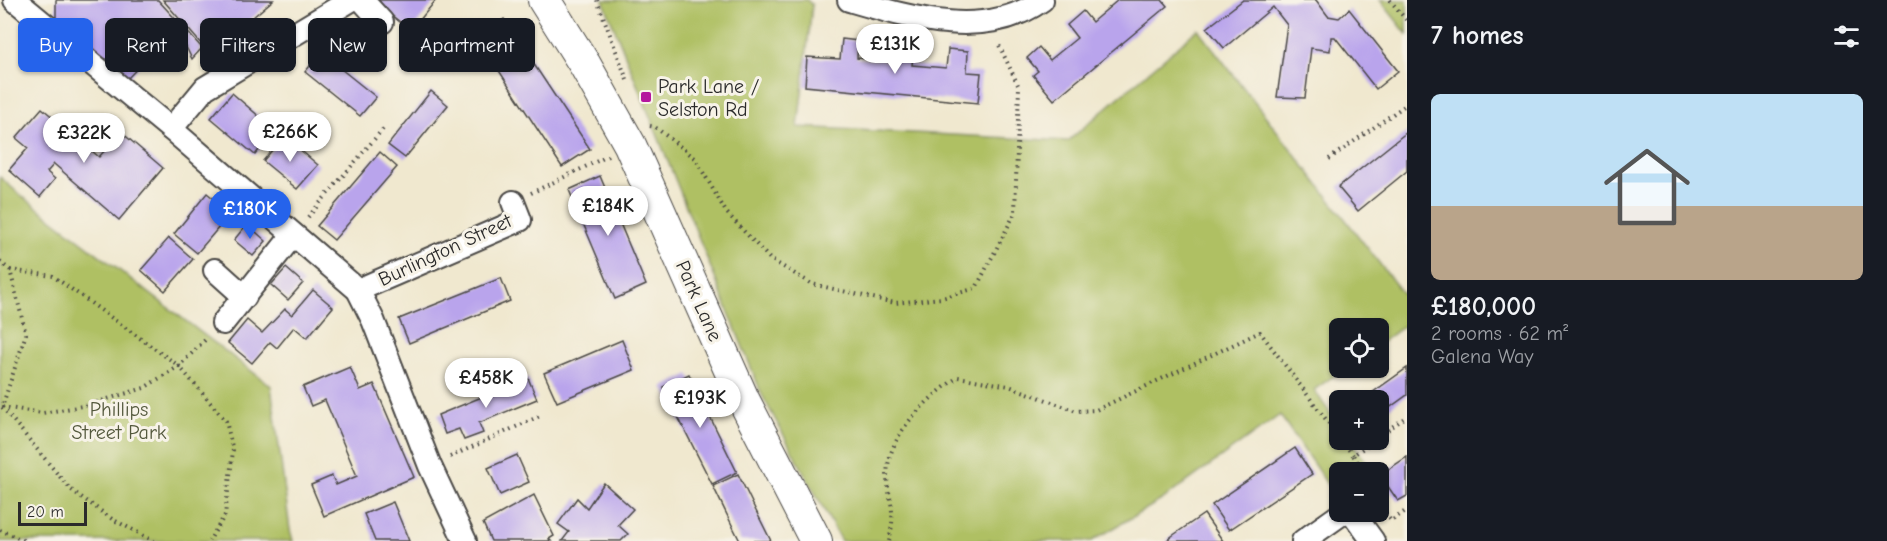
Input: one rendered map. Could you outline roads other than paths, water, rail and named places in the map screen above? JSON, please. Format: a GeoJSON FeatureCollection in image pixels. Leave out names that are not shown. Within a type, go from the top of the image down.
{"type":"FeatureCollection","features":[{"type":"Feature","properties":{"kind":"main road","name":"Park Lane"},"geometry":{"type":"LineString","coordinates":[[544,0],[585,65],[640,136],[743,399],[816,541]]}},
{"type":"Feature","properties":{"kind":"street","name":"Burlington Street"},"geometry":{"type":"LineString","coordinates":[[15,0],[171,129],[358,290],[373,320],[430,466],[465,541]]}},
{"type":"Feature","properties":{"kind":"street"},"geometry":{"type":"LineString","coordinates":[[171,129],[205,88],[351,0]]}},
{"type":"Feature","properties":{"kind":"street"},"geometry":{"type":"LineString","coordinates":[[362,0],[378,18]]}},
{"type":"Feature","properties":{"kind":"street"},"geometry":{"type":"LineString","coordinates":[[849,0],[927,21],[990,23],[1027,10],[1042,0]]}},
{"type":"Feature","properties":{"kind":"street","name":"Burlington Street"},"geometry":{"type":"LineString","coordinates":[[358,290],[520,220],[513,202]]}},
{"type":"Feature","properties":{"kind":"street"},"geometry":{"type":"LineString","coordinates":[[223,322],[293,235]]}},
{"type":"Feature","properties":{"kind":"street"},"geometry":{"type":"LineString","coordinates":[[215,270],[245,297]]}},
{"type":"Feature","properties":{"kind":"street"},"geometry":{"type":"LineString","coordinates":[[1303,541],[1330,522]]}},
{"type":"Feature","properties":{"kind":"street"},"geometry":{"type":"LineString","coordinates":[[1359,522],[1373,541]]}},
{"type":"Feature","properties":{"kind":"place","name":"Park Lane / Selston Rd"},"geometry":{"type":"Point","coordinates":[646,97]}},
{"type":"Feature","properties":{"kind":"park label","name":"Phillips Street Park"},"geometry":{"type":"Point","coordinates":[119,420]}}]}
